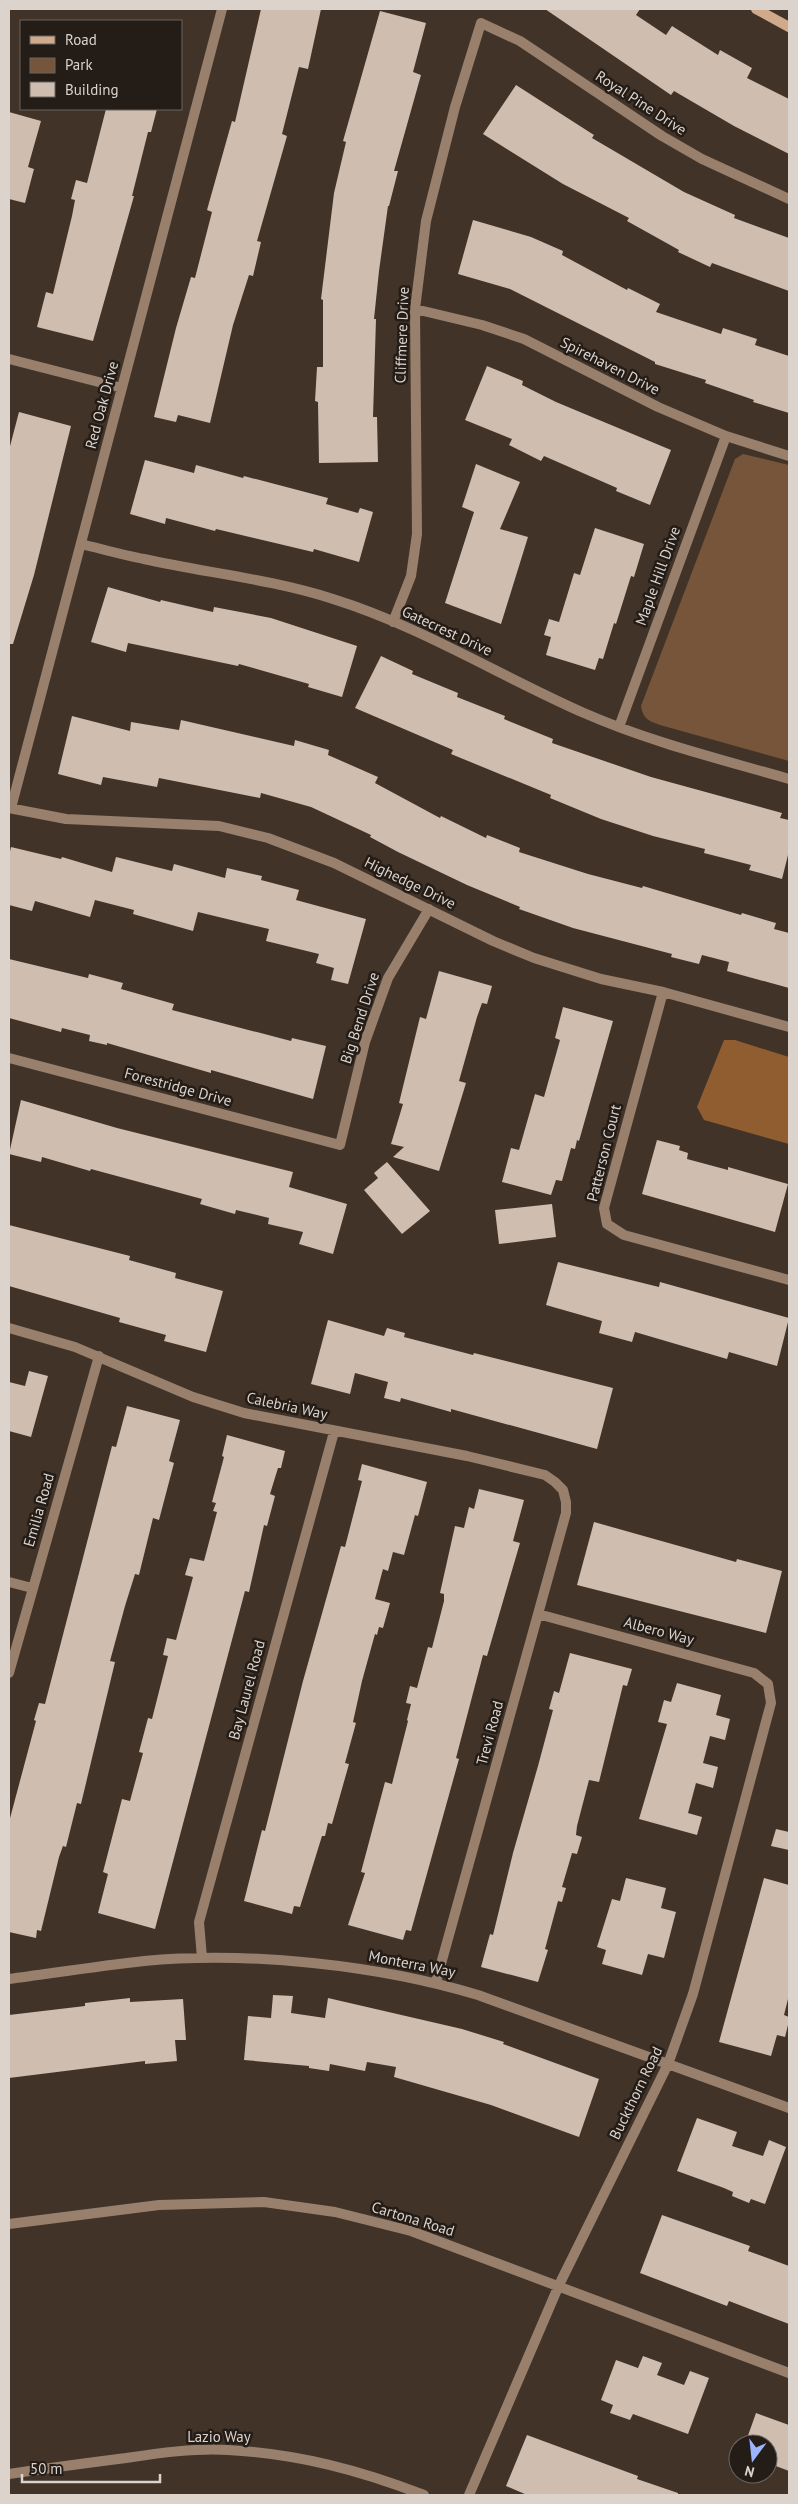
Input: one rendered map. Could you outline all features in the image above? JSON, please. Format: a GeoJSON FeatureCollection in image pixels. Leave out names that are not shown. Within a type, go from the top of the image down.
{"type":"FeatureCollection","features":[{"type":"Feature","properties":{"kind":"street","name":"Red Oak Drive"},"geometry":{"type":"LineString","coordinates":[[10,808],[222,9]]}},
{"type":"Feature","properties":{"kind":"street"},"geometry":{"type":"LineString","coordinates":[[756,9],[789,27]]}},
{"type":"Feature","properties":{"kind":"street","name":"Royal Pine Drive"},"geometry":{"type":"LineString","coordinates":[[481,23],[520,41],[662,136],[741,178],[789,199]]}},
{"type":"Feature","properties":{"kind":"street","name":"Cliffmere Drive"},"geometry":{"type":"LineString","coordinates":[[393,622],[411,576],[417,534],[415,309],[426,221],[455,107],[481,23]]}},
{"type":"Feature","properties":{"kind":"street","name":"Spirehaven Drive"},"geometry":{"type":"LineString","coordinates":[[415,309],[482,325],[524,338],[658,407],[726,436],[789,456]]}},
{"type":"Feature","properties":{"kind":"street"},"geometry":{"type":"LineString","coordinates":[[9,358],[122,388]]}},
{"type":"Feature","properties":{"kind":"street","name":"Maple Hill Drive"},"geometry":{"type":"LineString","coordinates":[[619,727],[726,436]]}},
{"type":"Feature","properties":{"kind":"street","name":"Gatecrest Drive"},"geometry":{"type":"LineString","coordinates":[[81,544],[143,559],[288,586],[334,599],[393,622],[584,713],[619,727],[663,743],[789,779]]}},
{"type":"Feature","properties":{"kind":"street","name":"Highedge Drive"},"geometry":{"type":"LineString","coordinates":[[10,808],[66,819],[219,826],[268,838],[334,863],[493,941],[534,958],[601,979],[663,992],[789,1027]]}},
{"type":"Feature","properties":{"kind":"street","name":"Big Bend Drive"},"geometry":{"type":"LineString","coordinates":[[340,1145],[365,1042],[388,978],[429,909]]}},
{"type":"Feature","properties":{"kind":"street","name":"Patterson Court"},"geometry":{"type":"LineString","coordinates":[[663,992],[604,1208],[607,1224],[624,1235],[789,1280]]}},
{"type":"Feature","properties":{"kind":"street","name":"Forestridge Drive"},"geometry":{"type":"LineString","coordinates":[[9,1058],[340,1145]]}},
{"type":"Feature","properties":{"kind":"street","name":"Calebria Way"},"geometry":{"type":"LineString","coordinates":[[9,1328],[75,1347],[220,1406],[272,1420],[494,1462],[545,1475],[563,1490]]}},
{"type":"Feature","properties":{"kind":"street","name":"Emilia Road"},"geometry":{"type":"LineString","coordinates":[[9,1673],[99,1356]]}},
{"type":"Feature","properties":{"kind":"street","name":"Bay Laurel Road"},"geometry":{"type":"LineString","coordinates":[[202,1958],[199,1922],[334,1432]]}},
{"type":"Feature","properties":{"kind":"street","name":"Trevi Road"},"geometry":{"type":"LineString","coordinates":[[436,1982],[566,1513],[563,1490]]}},
{"type":"Feature","properties":{"kind":"street"},"geometry":{"type":"LineString","coordinates":[[9,1582],[32,1588]]}},
{"type":"Feature","properties":{"kind":"street","name":"Albero Way"},"geometry":{"type":"LineString","coordinates":[[538,1614],[754,1673],[768,1684]]}},
{"type":"Feature","properties":{"kind":"street","name":"Buckthorn Road"},"geometry":{"type":"LineString","coordinates":[[469,2495],[559,2286],[668,2064],[693,1994],[772,1703],[768,1684]]}},
{"type":"Feature","properties":{"kind":"street","name":"Monterra Way"},"geometry":{"type":"LineString","coordinates":[[9,1979],[145,1961],[202,1958],[352,1968],[436,1982],[553,2021],[789,2108]]}},
{"type":"Feature","properties":{"kind":"street","name":"Cartona Road"},"geometry":{"type":"LineString","coordinates":[[9,2224],[159,2205],[264,2202],[335,2212],[411,2231],[789,2373]]}},
{"type":"Feature","properties":{"kind":"street","name":"Lazio Way"},"geometry":{"type":"LineString","coordinates":[[9,2474],[162,2453],[227,2450],[288,2455],[333,2464],[424,2495]]}},
{"type":"Feature","properties":{"kind":"green space"},"geometry":{"type":"Polygon","coordinates":[[[743,454],[789,465],[789,761],[656,724],[645,717],[641,706],[735,459],[743,454]]]}},
{"type":"Feature","properties":{"kind":"shaded area"},"geometry":{"type":"Polygon","coordinates":[[[724,1040],[735,1040],[789,1057],[789,1144],[704,1120],[697,1107],[724,1040]]]}},
{"type":"Feature","properties":{"kind":"building"},"geometry":{"type":"Polygon","coordinates":[[[261,9],[321,9],[308,69],[299,67],[282,134],[287,136],[257,241],[261,242],[253,276],[249,275],[233,325],[210,423],[178,415],[176,422],[154,417],[191,277],[195,278],[212,212],[207,210],[232,121],[235,122],[261,9]]]}},
{"type":"Feature","properties":{"kind":"building"},"geometry":{"type":"Polygon","coordinates":[[[545,9],[640,9],[636,15],[666,35],[672,26],[718,55],[720,50],[752,68],[747,78],[789,99],[789,154],[734,126],[674,91],[671,95],[545,9]]]}},
{"type":"Feature","properties":{"kind":"building"},"geometry":{"type":"Polygon","coordinates":[[[380,11],[426,23],[413,72],[421,75],[394,171],[398,171],[388,206],[379,271],[374,319],[376,319],[373,417],[377,417],[378,462],[319,463],[318,402],[315,401],[317,367],[323,367],[323,300],[321,299],[334,193],[346,142],[343,141],[380,11]]]}},
{"type":"Feature","properties":{"kind":"building"},"geometry":{"type":"Polygon","coordinates":[[[516,85],[594,135],[592,138],[684,192],[735,215],[734,218],[789,238],[789,291],[712,263],[710,267],[678,252],[679,250],[627,221],[629,218],[563,184],[483,134],[516,85]]]}},
{"type":"Feature","properties":{"kind":"building"},"geometry":{"type":"Polygon","coordinates":[[[106,110],[157,110],[151,132],[148,132],[132,196],[134,196],[93,341],[37,327],[46,292],[53,294],[72,216],[75,200],[71,199],[76,180],[87,183],[106,110]]]}},
{"type":"Feature","properties":{"kind":"building"},"geometry":{"type":"Polygon","coordinates":[[[9,112],[41,121],[28,167],[34,169],[25,203],[9,199],[9,112]]]}},
{"type":"Feature","properties":{"kind":"building"},"geometry":{"type":"Polygon","coordinates":[[[473,220],[531,237],[563,251],[562,255],[627,290],[628,288],[660,304],[656,312],[721,334],[723,328],[757,339],[755,345],[789,356],[789,413],[753,402],[754,400],[705,383],[706,380],[655,364],[655,362],[510,289],[458,274],[473,220]]]}},
{"type":"Feature","properties":{"kind":"building"},"geometry":{"type":"Polygon","coordinates":[[[487,366],[523,381],[522,385],[556,402],[671,450],[650,505],[616,491],[617,488],[544,456],[541,461],[509,445],[512,439],[465,420],[487,366]]]}},
{"type":"Feature","properties":{"kind":"building"},"geometry":{"type":"Polygon","coordinates":[[[19,412],[71,426],[34,575],[13,644],[9,644],[9,450],[19,412]]]}},
{"type":"Feature","properties":{"kind":"building"},"geometry":{"type":"Polygon","coordinates":[[[145,460],[194,473],[196,465],[328,498],[326,504],[358,513],[360,508],[373,512],[359,562],[314,549],[313,552],[216,529],[215,531],[166,518],[165,524],[130,514],[145,460]]]}},
{"type":"Feature","properties":{"kind":"building"},"geometry":{"type":"Polygon","coordinates":[[[476,464],[520,482],[500,529],[528,537],[501,624],[445,603],[474,512],[462,507],[476,464]]]}},
{"type":"Feature","properties":{"kind":"building"},"geometry":{"type":"Polygon","coordinates":[[[595,528],[644,544],[634,577],[631,576],[616,624],[614,623],[603,659],[599,658],[595,670],[546,655],[551,637],[544,635],[549,619],[559,622],[574,573],[580,575],[595,528]]]}},
{"type":"Feature","properties":{"kind":"building"},"geometry":{"type":"Polygon","coordinates":[[[108,587],[160,602],[161,600],[213,612],[214,607],[271,618],[357,646],[342,697],[308,687],[309,684],[239,664],[238,666],[128,643],[126,652],[91,642],[108,587]]]}},
{"type":"Feature","properties":{"kind":"building"},"geometry":{"type":"Polygon","coordinates":[[[381,656],[413,671],[412,674],[458,693],[457,697],[505,716],[504,719],[553,739],[552,743],[651,777],[782,813],[780,818],[789,820],[789,851],[782,879],[749,870],[751,865],[704,853],[705,849],[653,836],[601,819],[550,798],[551,795],[451,754],[453,750],[355,708],[381,656]]]}},
{"type":"Feature","properties":{"kind":"building"},"geometry":{"type":"Polygon","coordinates":[[[72,716],[130,731],[131,722],[179,730],[181,720],[294,746],[295,740],[329,750],[328,755],[378,777],[375,783],[440,818],[441,816],[486,838],[487,835],[520,848],[519,852],[588,874],[642,888],[643,886],[741,915],[742,913],[776,923],[774,929],[789,933],[789,988],[727,971],[729,962],[702,955],[699,964],[671,957],[672,954],[573,928],[519,909],[520,907],[467,885],[398,852],[370,837],[371,835],[311,807],[261,793],[260,798],[159,778],[157,787],[103,777],[101,785],[58,774],[72,716]]]}},
{"type":"Feature","properties":{"kind":"building"},"geometry":{"type":"Polygon","coordinates":[[[11,847],[61,859],[62,857],[112,872],[116,857],[172,871],[174,864],[225,878],[227,868],[262,876],[261,880],[299,890],[296,900],[366,919],[348,984],[331,980],[334,968],[316,963],[319,954],[266,941],[269,929],[198,912],[193,931],[133,914],[134,910],[95,900],[90,917],[35,901],[32,911],[9,905],[9,856],[11,847]]]}},
{"type":"Feature","properties":{"kind":"building"},"geometry":{"type":"Polygon","coordinates":[[[9,959],[88,978],[89,974],[123,983],[121,989],[174,1004],[172,1010],[291,1041],[292,1038],[326,1046],[313,1099],[211,1070],[211,1073],[107,1043],[107,1045],[89,1041],[90,1035],[62,1028],[61,1032],[9,1018],[9,959]]]}},
{"type":"Feature","properties":{"kind":"building"},"geometry":{"type":"Polygon","coordinates":[[[439,971],[492,986],[487,1004],[482,1003],[477,1017],[459,1081],[466,1083],[439,1171],[393,1157],[404,1147],[391,1144],[403,1104],[399,1103],[420,1017],[426,1019],[439,971]]]}},
{"type":"Feature","properties":{"kind":"building"},"geometry":{"type":"Polygon","coordinates":[[[563,1007],[613,1021],[579,1141],[577,1140],[575,1149],[571,1148],[562,1181],[556,1180],[551,1195],[502,1182],[511,1148],[519,1150],[535,1094],[544,1097],[560,1040],[555,1038],[563,1007]]]}},
{"type":"Feature","properties":{"kind":"building"},"geometry":{"type":"Polygon","coordinates":[[[21,1100],[117,1128],[293,1172],[289,1187],[347,1204],[333,1254],[299,1244],[303,1232],[268,1224],[269,1218],[236,1210],[235,1214],[200,1204],[202,1199],[91,1169],[90,1171],[42,1157],[41,1162],[9,1154],[21,1100]]]}},
{"type":"Feature","properties":{"kind":"building"},"geometry":{"type":"Polygon","coordinates":[[[657,1140],[680,1146],[679,1150],[688,1153],[687,1159],[728,1170],[728,1167],[788,1184],[775,1232],[642,1194],[657,1140]]]}},
{"type":"Feature","properties":{"kind":"building"},"geometry":{"type":"Polygon","coordinates":[[[387,1162],[430,1211],[402,1234],[364,1190],[378,1178],[374,1173],[387,1162]]]}},
{"type":"Feature","properties":{"kind":"building"},"geometry":{"type":"Polygon","coordinates":[[[552,1204],[556,1237],[499,1244],[495,1210],[552,1204]]]}},
{"type":"Feature","properties":{"kind":"building"},"geometry":{"type":"Polygon","coordinates":[[[9,1225],[130,1256],[129,1260],[176,1273],[175,1278],[223,1291],[206,1352],[164,1341],[166,1335],[119,1322],[120,1318],[9,1286],[9,1225]]]}},
{"type":"Feature","properties":{"kind":"building"},"geometry":{"type":"Polygon","coordinates":[[[558,1262],[659,1287],[660,1282],[789,1318],[777,1366],[729,1352],[727,1359],[635,1332],[632,1342],[599,1333],[602,1321],[546,1305],[558,1262]]]}},
{"type":"Feature","properties":{"kind":"building"},"geometry":{"type":"Polygon","coordinates":[[[328,1320],[384,1336],[387,1328],[405,1333],[404,1337],[613,1388],[597,1449],[451,1409],[451,1412],[401,1398],[400,1402],[384,1398],[388,1382],[355,1373],[350,1394],[311,1384],[328,1320]]]}},
{"type":"Feature","properties":{"kind":"building"},"geometry":{"type":"Polygon","coordinates":[[[29,1371],[48,1376],[31,1437],[9,1431],[9,1382],[25,1386],[29,1371]]]}},
{"type":"Feature","properties":{"kind":"building"},"geometry":{"type":"Polygon","coordinates":[[[127,1406],[180,1420],[169,1461],[174,1463],[159,1520],[153,1518],[139,1575],[135,1574],[125,1606],[110,1661],[115,1662],[81,1804],[77,1803],[66,1847],[63,1846],[59,1857],[41,1931],[37,1930],[36,1938],[9,1932],[9,1822],[36,1721],[34,1720],[39,1703],[45,1704],[112,1446],[116,1447],[127,1406]]]}},
{"type":"Feature","properties":{"kind":"building"},"geometry":{"type":"Polygon","coordinates":[[[227,1435],[285,1451],[281,1468],[278,1468],[270,1494],[275,1496],[267,1526],[264,1525],[249,1592],[245,1591],[155,1929],[98,1913],[108,1874],[103,1872],[122,1799],[130,1801],[143,1753],[139,1752],[148,1718],[152,1719],[168,1656],[163,1655],[167,1638],[176,1640],[193,1577],[185,1575],[190,1558],[204,1561],[217,1512],[213,1511],[216,1503],[212,1502],[224,1457],[222,1456],[227,1435]]]}},
{"type":"Feature","properties":{"kind":"building"},"geometry":{"type":"Polygon","coordinates":[[[362,1464],[427,1482],[418,1516],[415,1515],[404,1555],[393,1552],[388,1571],[383,1569],[375,1599],[390,1603],[383,1628],[379,1627],[377,1635],[375,1634],[362,1681],[353,1722],[356,1723],[345,1763],[349,1764],[332,1824],[328,1823],[325,1836],[322,1836],[300,1907],[294,1906],[292,1914],[244,1901],[262,1830],[265,1831],[303,1681],[341,1546],[345,1547],[362,1481],[358,1480],[362,1464]]]}},
{"type":"Feature","properties":{"kind":"building"},"geometry":{"type":"Polygon","coordinates":[[[479,1489],[524,1500],[513,1541],[520,1543],[487,1656],[483,1655],[456,1758],[459,1759],[411,1931],[406,1930],[403,1940],[348,1925],[365,1873],[361,1872],[385,1782],[392,1784],[408,1721],[411,1704],[406,1703],[410,1686],[417,1688],[428,1647],[432,1648],[444,1601],[444,1594],[440,1593],[455,1526],[464,1528],[469,1507],[474,1509],[479,1489]]]}},
{"type":"Feature","properties":{"kind":"building"},"geometry":{"type":"Polygon","coordinates":[[[594,1522],[736,1562],[737,1559],[782,1571],[766,1633],[577,1585],[594,1522]]]}},
{"type":"Feature","properties":{"kind":"building"},"geometry":{"type":"Polygon","coordinates":[[[570,1653],[632,1669],[627,1686],[623,1685],[599,1782],[589,1780],[577,1826],[576,1835],[582,1837],[577,1854],[572,1853],[562,1887],[566,1888],[562,1902],[558,1901],[545,1949],[548,1950],[538,1982],[481,1967],[490,1934],[493,1935],[513,1853],[553,1710],[549,1709],[554,1691],[559,1693],[570,1653]]]}},
{"type":"Feature","properties":{"kind":"building"},"geometry":{"type":"Polygon","coordinates":[[[677,1683],[721,1695],[716,1715],[730,1719],[725,1740],[710,1736],[703,1763],[718,1767],[713,1788],[696,1783],[688,1813],[702,1817],[697,1835],[639,1819],[667,1724],[658,1722],[664,1700],[671,1702],[677,1683]]]}},
{"type":"Feature","properties":{"kind":"building"},"geometry":{"type":"Polygon","coordinates":[[[776,1829],[789,1832],[789,1850],[771,1846],[776,1829]]]}},
{"type":"Feature","properties":{"kind":"building"},"geometry":{"type":"Polygon","coordinates":[[[626,1878],[666,1888],[661,1908],[676,1912],[664,1958],[648,1954],[642,1975],[602,1964],[606,1950],[597,1947],[612,1899],[620,1901],[626,1878]]]}},
{"type":"Feature","properties":{"kind":"building"},"geometry":{"type":"Polygon","coordinates":[[[764,1878],[789,1885],[789,1995],[784,2015],[789,2017],[789,2021],[785,2037],[777,2035],[771,2056],[719,2042],[764,1878]]]}},
{"type":"Feature","properties":{"kind":"building"},"geometry":{"type":"Polygon","coordinates":[[[273,1995],[293,1996],[291,2013],[325,2018],[328,1998],[462,2029],[504,2042],[503,2044],[599,2079],[579,2137],[491,2105],[394,2077],[396,2067],[367,2062],[365,2071],[330,2064],[329,2071],[309,2068],[309,2066],[244,2060],[248,2016],[271,2018],[273,1995]]]}},
{"type":"Feature","properties":{"kind":"building"},"geometry":{"type":"Polygon","coordinates":[[[130,1998],[130,2002],[183,1999],[186,2040],[175,2040],[177,2061],[145,2064],[145,2061],[9,2078],[9,2015],[85,2006],[85,2003],[130,1998]]]}},
{"type":"Feature","properties":{"kind":"building"},"geometry":{"type":"Polygon","coordinates":[[[697,2118],[737,2132],[732,2146],[763,2156],[769,2140],[786,2147],[765,2204],[751,2199],[749,2203],[732,2196],[733,2192],[724,2188],[677,2171],[697,2118]]]}},
{"type":"Feature","properties":{"kind":"building"},"geometry":{"type":"Polygon","coordinates":[[[662,2215],[750,2246],[748,2251],[789,2266],[789,2324],[729,2301],[727,2306],[640,2273],[662,2215]]]}},
{"type":"Feature","properties":{"kind":"building"},"geometry":{"type":"Polygon","coordinates":[[[643,2356],[662,2363],[657,2375],[684,2385],[690,2371],[709,2378],[688,2434],[633,2414],[630,2420],[610,2413],[613,2405],[601,2400],[616,2360],[638,2368],[643,2356]]]}},
{"type":"Feature","properties":{"kind":"building"},"geometry":{"type":"Polygon","coordinates":[[[756,2413],[789,2425],[789,2471],[778,2467],[778,2434],[749,2434],[756,2413]]]}},
{"type":"Feature","properties":{"kind":"building"},"geometry":{"type":"Polygon","coordinates":[[[527,2435],[638,2476],[637,2479],[678,2493],[678,2495],[527,2495],[506,2486],[527,2435]]]}}]}
